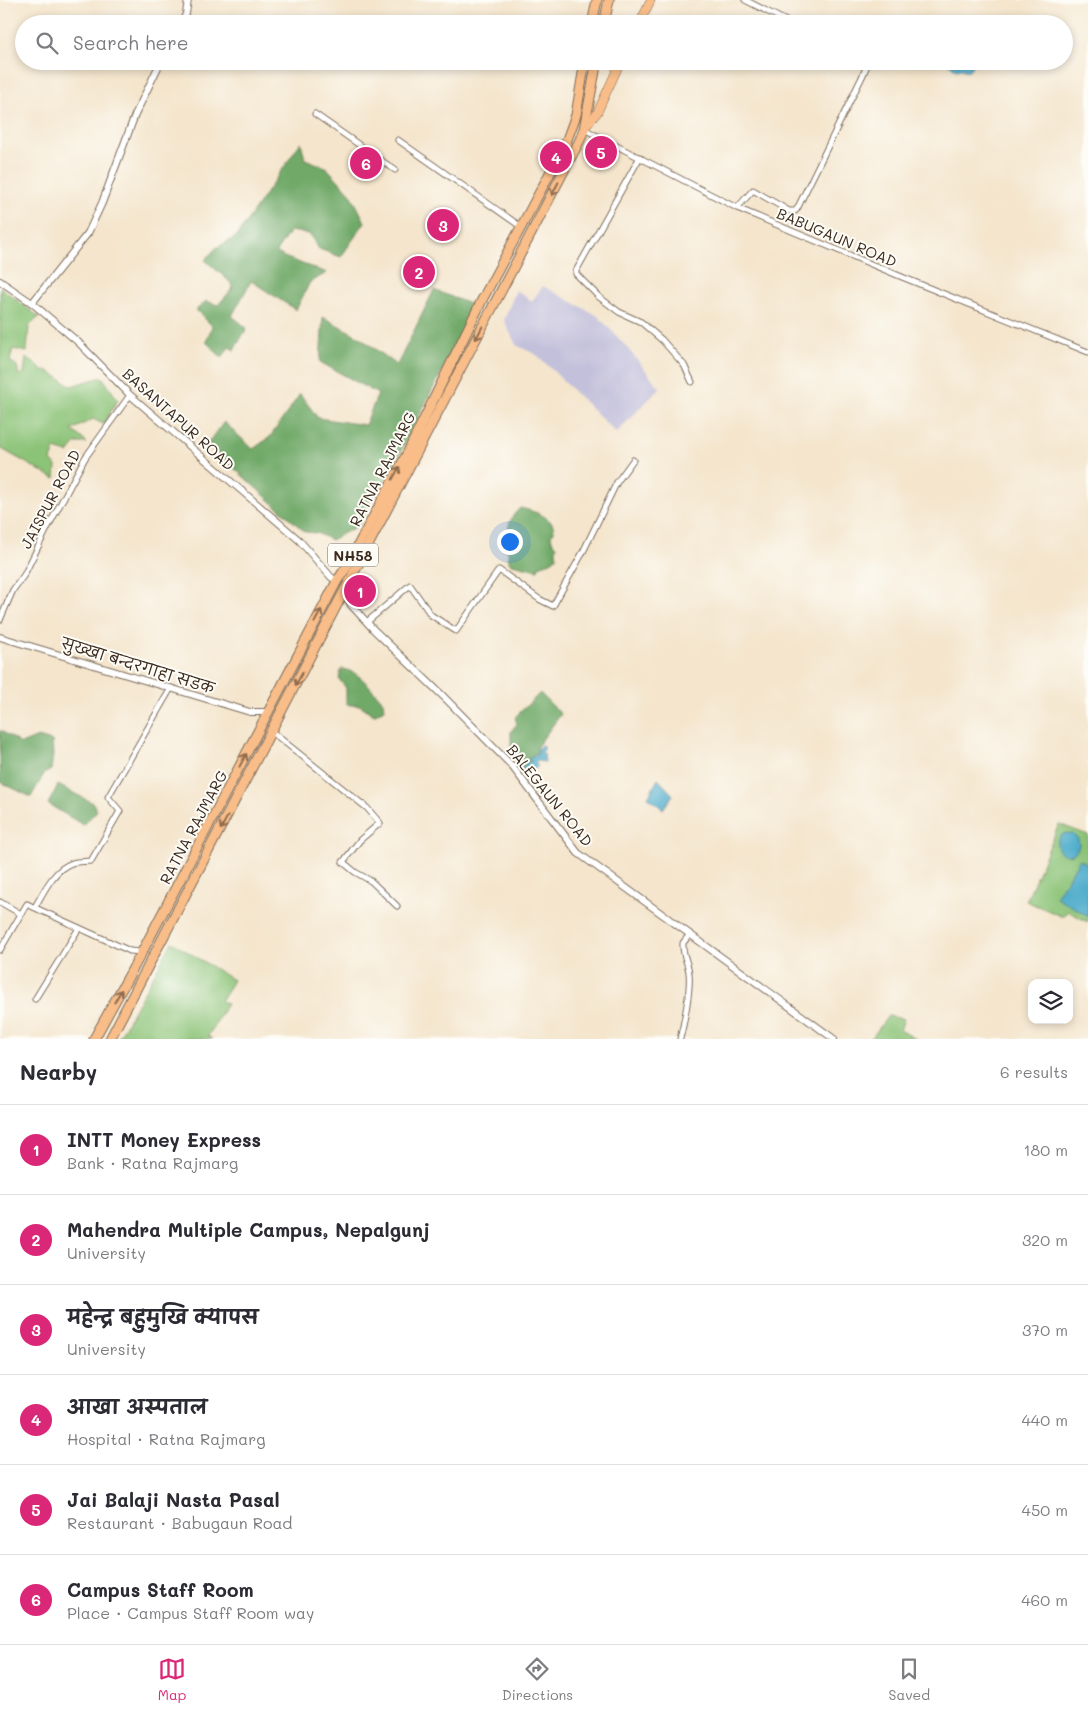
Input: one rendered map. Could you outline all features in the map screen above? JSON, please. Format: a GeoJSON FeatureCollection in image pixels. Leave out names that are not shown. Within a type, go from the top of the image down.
{"type":"FeatureCollection","features":[{"type":"Feature","properties":{"kind":"highway"},"geometry":{"type":"LineString","coordinates":[[594,15],[597,0]]}},
{"type":"Feature","properties":{"kind":"highway"},"geometry":{"type":"LineString","coordinates":[[606,15],[609,0]]}},
{"type":"Feature","properties":{"kind":"highway","name":"RATNA RAJMARG"},"geometry":{"type":"LineString","coordinates":[[94,1039],[142,952],[337,581],[408,452],[482,300],[565,145],[572,130],[583,70]]}},
{"type":"Feature","properties":{"kind":"highway","name":"RATNA RAJMARG"},"geometry":{"type":"LineString","coordinates":[[110,1039],[537,224],[584,129],[595,70]]}},
{"type":"Feature","properties":{"kind":"main road"},"geometry":{"type":"LineString","coordinates":[[644,15],[651,0]]}},
{"type":"Feature","properties":{"kind":"main road"},"geometry":{"type":"LineString","coordinates":[[584,129],[597,113],[617,70]]}},
{"type":"Feature","properties":{"kind":"street"},"geometry":{"type":"LineString","coordinates":[[186,15],[188,0]]}},
{"type":"Feature","properties":{"kind":"street"},"geometry":{"type":"LineString","coordinates":[[745,0],[774,15]]}},
{"type":"Feature","properties":{"kind":"street"},"geometry":{"type":"LineString","coordinates":[[32,304],[88,233],[136,115],[157,70]]}},
{"type":"Feature","properties":{"kind":"street"},"geometry":{"type":"LineString","coordinates":[[737,208],[752,190],[795,211],[865,70]]}},
{"type":"Feature","properties":{"kind":"street"},"geometry":{"type":"LineString","coordinates":[[315,114],[395,170]]}},
{"type":"Feature","properties":{"kind":"street","name":"BABUGAUN ROAD"},"geometry":{"type":"LineString","coordinates":[[584,129],[737,208],[1088,352]]}},
{"type":"Feature","properties":{"kind":"street"},"geometry":{"type":"LineString","coordinates":[[398,140],[520,226],[523,222]]}},
{"type":"Feature","properties":{"kind":"street"},"geometry":{"type":"LineString","coordinates":[[640,157],[576,274],[598,297],[619,312],[641,322],[662,340],[684,365],[692,382]]}},
{"type":"Feature","properties":{"kind":"street","name":"BASANTAPUR ROAD"},"geometry":{"type":"LineString","coordinates":[[0,282],[32,304],[78,342],[130,395],[299,540],[331,577],[337,581]]}},
{"type":"Feature","properties":{"kind":"street","name":"JAISPUR ROAD"},"geometry":{"type":"LineString","coordinates":[[0,620],[13,590],[24,575],[85,458],[130,395]]}},
{"type":"Feature","properties":{"kind":"street"},"geometry":{"type":"LineString","coordinates":[[367,622],[410,585],[432,615],[456,631],[499,570],[539,599],[553,606],[583,552],[617,482],[633,460]]}},
{"type":"Feature","properties":{"kind":"street","name":"BALEGAUN ROAD"},"geometry":{"type":"LineString","coordinates":[[345,592],[351,605],[367,622],[511,765],[578,853],[834,1039]]}},
{"type":"Feature","properties":{"kind":"street","name":"सुख्खा बन्दरगाहा सडक"},"geometry":{"type":"LineString","coordinates":[[0,638],[250,712],[268,712]]}},
{"type":"Feature","properties":{"kind":"street"},"geometry":{"type":"LineString","coordinates":[[35,907],[51,881],[62,868],[74,862],[92,861],[120,811],[108,797],[171,688]]}},
{"type":"Feature","properties":{"kind":"street"},"geometry":{"type":"LineString","coordinates":[[272,732],[366,808],[380,823],[360,840],[343,862],[355,872],[371,881],[398,906]]}},
{"type":"Feature","properties":{"kind":"street"},"geometry":{"type":"LineString","coordinates":[[0,902],[21,914]]}},
{"type":"Feature","properties":{"kind":"street"},"geometry":{"type":"LineString","coordinates":[[0,950],[27,904],[130,951],[142,952]]}},
{"type":"Feature","properties":{"kind":"street"},"geometry":{"type":"LineString","coordinates":[[35,998],[79,928]]}},
{"type":"Feature","properties":{"kind":"street"},"geometry":{"type":"LineString","coordinates":[[680,1039],[689,973],[683,954],[683,943],[690,934]]}},
{"type":"Feature","properties":{"kind":"shaded area"},"geometry":{"type":"Polygon","coordinates":[[[543,286],[598,316],[660,388],[616,433],[537,355],[516,345],[504,320],[516,290],[532,301],[543,286]]]}},
{"type":"Feature","properties":{"kind":"green space"},"geometry":{"type":"Polygon","coordinates":[[[301,142],[305,159],[326,167],[351,194],[365,222],[341,257],[319,249],[309,234],[290,231],[276,252],[284,257],[327,273],[310,282],[296,310],[251,281],[232,316],[247,328],[234,350],[229,347],[222,358],[206,342],[212,326],[196,310],[206,301],[218,305],[233,288],[230,282],[205,260],[216,248],[236,237],[301,142]]]}},
{"type":"Feature","properties":{"kind":"green space"},"geometry":{"type":"Polygon","coordinates":[[[0,287],[39,317],[29,326],[27,352],[13,349],[10,361],[17,366],[19,375],[24,373],[26,358],[39,366],[41,371],[48,371],[71,386],[102,377],[118,400],[103,424],[93,419],[72,430],[87,443],[76,443],[68,453],[55,449],[51,460],[56,466],[55,479],[0,448],[0,287]]]}},
{"type":"Feature","properties":{"kind":"green space"},"geometry":{"type":"Polygon","coordinates":[[[434,290],[475,306],[385,483],[372,496],[359,525],[331,540],[317,533],[305,532],[207,444],[224,422],[253,449],[270,437],[300,394],[318,418],[365,425],[378,394],[320,362],[323,317],[358,336],[397,365],[434,290]]]}},
{"type":"Feature","properties":{"kind":"green space"},"geometry":{"type":"Polygon","coordinates":[[[520,508],[544,516],[553,526],[554,532],[551,535],[552,541],[557,546],[557,557],[551,562],[539,566],[538,570],[512,564],[509,562],[508,551],[501,547],[503,540],[507,540],[511,519],[520,508]]]}},
{"type":"Feature","properties":{"kind":"green space"},"geometry":{"type":"Polygon","coordinates":[[[341,669],[353,672],[359,676],[383,701],[384,709],[374,715],[360,705],[346,703],[346,688],[339,679],[341,669]]]}},
{"type":"Feature","properties":{"kind":"green space"},"geometry":{"type":"Polygon","coordinates":[[[540,693],[561,714],[536,748],[539,751],[529,758],[532,761],[528,762],[522,769],[511,754],[511,731],[517,724],[515,717],[540,693]]]}},
{"type":"Feature","properties":{"kind":"green space"},"geometry":{"type":"Polygon","coordinates":[[[0,730],[21,744],[38,737],[52,741],[51,770],[44,774],[31,797],[0,782],[0,730]]]}},
{"type":"Feature","properties":{"kind":"green space"},"geometry":{"type":"Polygon","coordinates":[[[58,785],[93,803],[97,811],[83,825],[48,804],[58,785]]]}},
{"type":"Feature","properties":{"kind":"green space"},"geometry":{"type":"Polygon","coordinates":[[[1059,824],[1088,835],[1088,922],[1067,911],[1063,917],[1026,901],[1059,824]]]}},
{"type":"Feature","properties":{"kind":"green space"},"geometry":{"type":"Polygon","coordinates":[[[172,942],[233,980],[221,1001],[227,1004],[208,1036],[212,1039],[118,1039],[172,942]]]}},
{"type":"Feature","properties":{"kind":"green space"},"geometry":{"type":"Polygon","coordinates":[[[888,1016],[904,1019],[900,1030],[916,1039],[871,1039],[888,1016]]]}},
{"type":"Feature","properties":{"kind":"water"},"geometry":{"type":"Polygon","coordinates":[[[542,746],[545,749],[542,752],[545,762],[537,761],[535,763],[538,766],[533,771],[524,772],[522,769],[528,762],[532,761],[528,758],[536,755],[539,751],[536,749],[542,746]]]}},
{"type":"Feature","properties":{"kind":"water"},"geometry":{"type":"Polygon","coordinates":[[[658,779],[673,795],[663,809],[648,797],[658,779]]]}},
{"type":"Feature","properties":{"kind":"water"},"geometry":{"type":"Polygon","coordinates":[[[1068,833],[1076,836],[1079,844],[1076,852],[1068,855],[1060,852],[1057,844],[1060,836],[1068,833]]]}},
{"type":"Feature","properties":{"kind":"water"},"geometry":{"type":"Polygon","coordinates":[[[1080,859],[1088,864],[1088,916],[1056,897],[1080,859]]]}},
{"type":"Feature","properties":{"kind":"place","name":"Jai Balaji Nasta Pasal"},"geometry":{"type":"Point","coordinates":[601,152]}},
{"type":"Feature","properties":{"kind":"place","name":"आखा अस्पताल"},"geometry":{"type":"Point","coordinates":[556,157]}},
{"type":"Feature","properties":{"kind":"place","name":"Campus Staff Room"},"geometry":{"type":"Point","coordinates":[366,163]}},
{"type":"Feature","properties":{"kind":"place","name":"महेन्द्र बहुमुखि क्यापस"},"geometry":{"type":"Point","coordinates":[443,225]}},
{"type":"Feature","properties":{"kind":"place","name":"Mahendra Multiple Campus, Nepalgunj"},"geometry":{"type":"Point","coordinates":[419,272]}},
{"type":"Feature","properties":{"kind":"place","name":"INTT Money Express"},"geometry":{"type":"Point","coordinates":[360,591]}}]}
